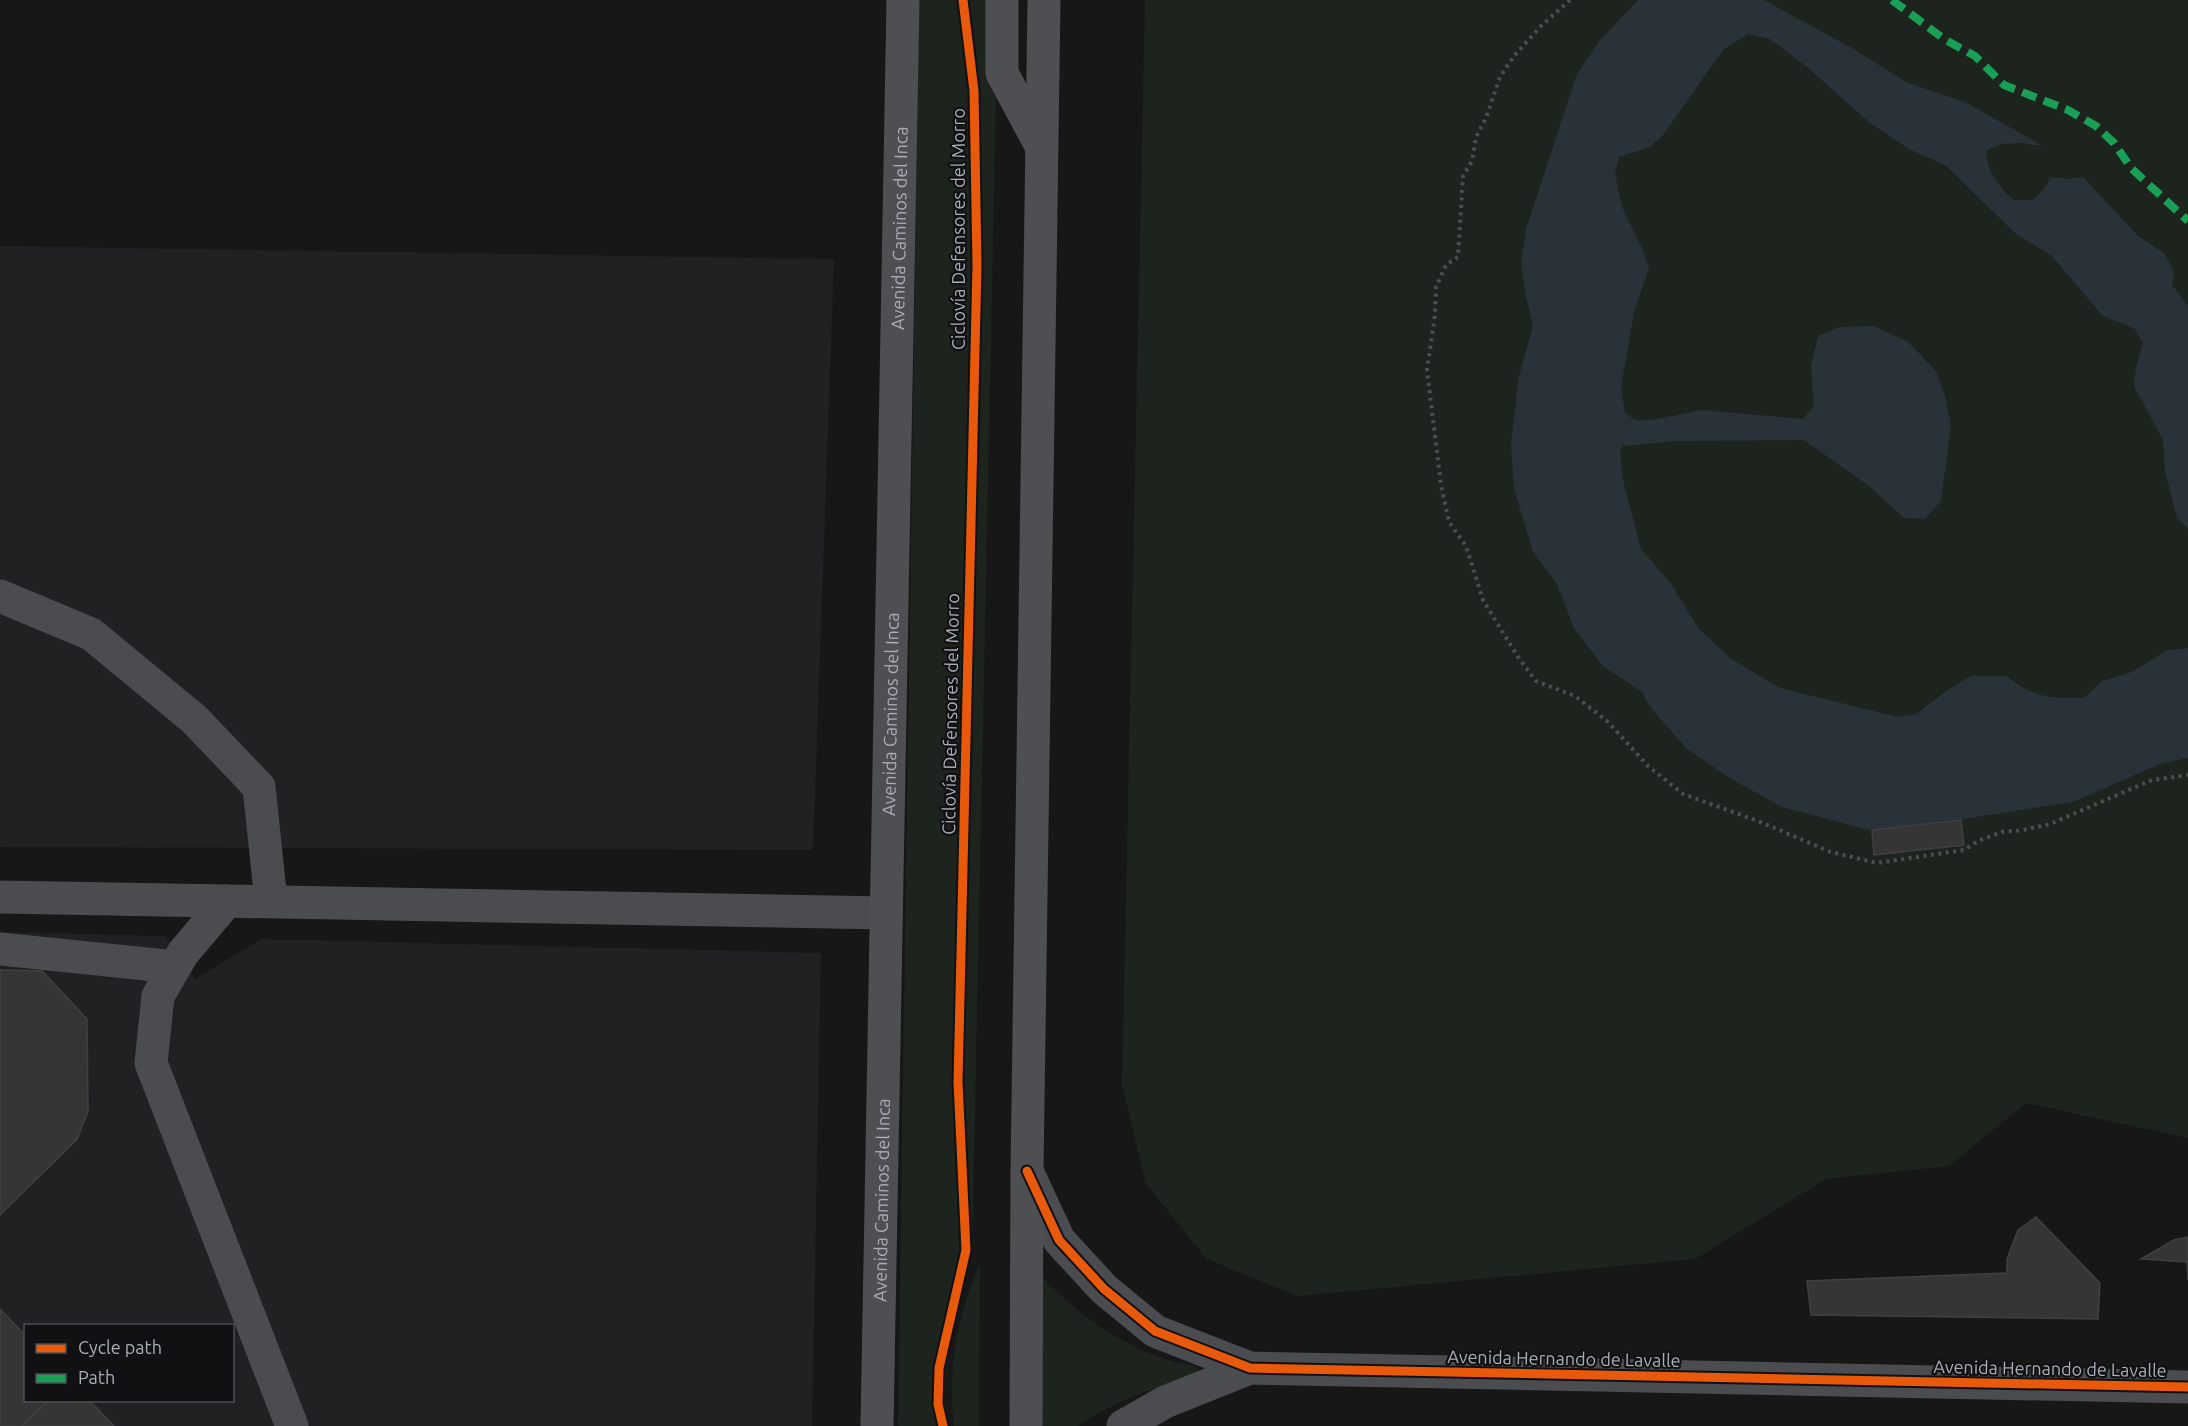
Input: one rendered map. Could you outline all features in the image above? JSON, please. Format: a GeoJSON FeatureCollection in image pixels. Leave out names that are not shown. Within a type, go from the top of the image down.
{"type":"FeatureCollection","features":[{"type":"Feature","properties":{"kind":"main road","name":"Avenida Caminos del Inca"},"geometry":{"type":"LineString","coordinates":[[877,1426],[903,0]]}},
{"type":"Feature","properties":{"kind":"main road"},"geometry":{"type":"LineString","coordinates":[[1002,0],[1002,73],[1042,149]]}},
{"type":"Feature","properties":{"kind":"main road"},"geometry":{"type":"LineString","coordinates":[[1026,1426],[1027,1170],[1044,0]]}},
{"type":"Feature","properties":{"kind":"street"},"geometry":{"type":"LineString","coordinates":[[0,596],[91,634],[194,719],[259,787],[271,901]]}},
{"type":"Feature","properties":{"kind":"street"},"geometry":{"type":"LineString","coordinates":[[0,897],[886,914]]}},
{"type":"Feature","properties":{"kind":"street"},"geometry":{"type":"LineString","coordinates":[[227,901],[183,953],[158,996],[151,1063],[292,1426]]}},
{"type":"Feature","properties":{"kind":"street"},"geometry":{"type":"LineString","coordinates":[[0,949],[175,967]]}},
{"type":"Feature","properties":{"kind":"street","name":"Avenida Hernando de Lavalle"},"geometry":{"type":"LineString","coordinates":[[1027,1170],[1059,1240],[1104,1289],[1155,1330],[1250,1368],[2188,1388]]}},
{"type":"Feature","properties":{"kind":"street","name":"Avenida Hernando de Lavalle"},"geometry":{"type":"LineString","coordinates":[[1123,1426],[1165,1401],[1250,1368]]}},
{"type":"Feature","properties":{"kind":"path"},"geometry":{"type":"LineString","coordinates":[[1570,0],[1541,26],[1514,56],[1500,77],[1486,118],[1476,137],[1472,161],[1463,176],[1458,256],[1446,266],[1436,287],[1435,315],[1427,370],[1441,485],[1449,522],[1466,546],[1483,600],[1518,657],[1536,681],[1575,696],[1607,721],[1648,766],[1683,794],[1758,821],[1831,852],[1877,863],[1964,850],[1978,841],[2002,832],[2050,824],[2152,780],[2188,775]]}},
{"type":"Feature","properties":{"kind":"shaded area"},"geometry":{"type":"Polygon","coordinates":[[[919,0],[998,0],[972,1254],[955,1318],[947,1361],[946,1404],[949,1426],[898,1426],[919,0]]]}},
{"type":"Feature","properties":{"kind":"shaded area"},"geometry":{"type":"Polygon","coordinates":[[[1145,0],[2188,0],[2188,1138],[2026,1103],[1949,1166],[1826,1179],[1695,1259],[1297,1296],[1207,1259],[1146,1184],[1122,1085],[1145,0]]]}},
{"type":"Feature","properties":{"kind":"shaded area"},"geometry":{"type":"Polygon","coordinates":[[[1638,0],[1764,0],[1850,47],[1906,82],[1967,103],[2043,146],[2020,143],[2001,144],[1986,151],[1991,172],[1998,184],[2014,200],[2033,200],[2045,188],[2051,177],[2067,179],[2083,177],[2137,235],[2165,254],[2174,272],[2172,285],[2188,306],[2188,529],[2177,517],[2165,472],[2163,440],[2134,386],[2136,367],[2143,344],[2135,329],[2102,315],[2051,255],[2017,235],[1945,165],[1909,149],[1870,123],[1807,67],[1770,39],[1748,34],[1723,50],[1663,135],[1650,147],[1619,157],[1615,174],[1622,207],[1649,268],[1634,312],[1621,388],[1625,413],[1635,420],[1652,420],[1702,410],[1803,419],[1814,406],[1811,366],[1818,336],[1839,327],[1874,326],[1908,342],[1936,371],[1945,396],[1951,425],[1941,501],[1925,519],[1904,518],[1869,486],[1804,440],[1675,441],[1623,446],[1620,452],[1623,480],[1641,549],[1671,584],[1699,629],[1731,659],[1780,688],[1898,717],[1916,714],[1946,691],[1971,676],[2007,676],[2025,689],[2043,696],[2084,698],[2102,681],[2132,672],[2168,650],[2188,648],[2188,758],[2160,764],[2073,802],[1963,819],[1869,830],[1782,807],[1728,777],[1686,748],[1651,708],[1641,691],[1603,666],[1574,628],[1557,584],[1533,552],[1514,488],[1511,443],[1519,376],[1533,326],[1521,263],[1526,229],[1577,74],[1600,40],[1638,0]]]}},
{"type":"Feature","properties":{"kind":"shaded area"},"geometry":{"type":"Polygon","coordinates":[[[0,246],[834,259],[813,850],[0,847],[0,246]]]}},
{"type":"Feature","properties":{"kind":"shaded area"},"geometry":{"type":"Polygon","coordinates":[[[0,932],[164,936],[195,979],[262,939],[821,953],[812,1426],[0,1426],[0,932]]]}},
{"type":"Feature","properties":{"kind":"shaded area"},"geometry":{"type":"Polygon","coordinates":[[[980,1263],[979,1426],[954,1426],[952,1384],[956,1343],[965,1303],[980,1263]]]}},
{"type":"Feature","properties":{"kind":"shaded area"},"geometry":{"type":"Polygon","coordinates":[[[1032,1266],[1071,1305],[1100,1327],[1149,1353],[1193,1366],[1198,1373],[1129,1398],[1078,1426],[1031,1426],[1032,1266]]]}},
{"type":"Feature","properties":{"kind":"building"},"geometry":{"type":"Polygon","coordinates":[[[1961,820],[1964,845],[1874,855],[1872,830],[1961,820]]]}},
{"type":"Feature","properties":{"kind":"building"},"geometry":{"type":"Polygon","coordinates":[[[0,970],[42,971],[87,1019],[88,1111],[77,1139],[0,1215],[0,970]]]}},
{"type":"Feature","properties":{"kind":"building"},"geometry":{"type":"Polygon","coordinates":[[[2036,1217],[2100,1283],[2098,1319],[1811,1315],[1807,1281],[2007,1273],[2007,1259],[2018,1230],[2036,1217]]]}},
{"type":"Feature","properties":{"kind":"building"},"geometry":{"type":"Polygon","coordinates":[[[2188,1237],[2188,1280],[2187,1262],[2141,1259],[2174,1240],[2188,1237]]]}},
{"type":"Feature","properties":{"kind":"building"},"geometry":{"type":"Polygon","coordinates":[[[0,1309],[24,1334],[24,1402],[47,1402],[22,1426],[0,1426],[0,1309]]]}},
{"type":"Feature","properties":{"kind":"building"},"geometry":{"type":"Polygon","coordinates":[[[47,1402],[91,1402],[114,1426],[22,1426],[47,1402]]]}},
{"type":"Feature","properties":{"kind":"marked path"},"geometry":{"type":"LineString","coordinates":[[1892,0],[1944,39],[1975,56],[2004,85],[2068,110],[2096,126],[2114,143],[2131,168],[2188,221]]}},
{"type":"Feature","properties":{"kind":"cycle path","name":"Ciclovía Defensores del Morro"},"geometry":{"type":"LineString","coordinates":[[943,1426],[938,1404],[939,1368],[966,1250],[958,1082],[977,265],[974,91],[963,0]]}},
{"type":"Feature","properties":{"kind":"cycle path"},"geometry":{"type":"LineString","coordinates":[[1027,1171],[1059,1240],[1104,1289],[1155,1331],[1250,1368],[2188,1387]]}}]}
